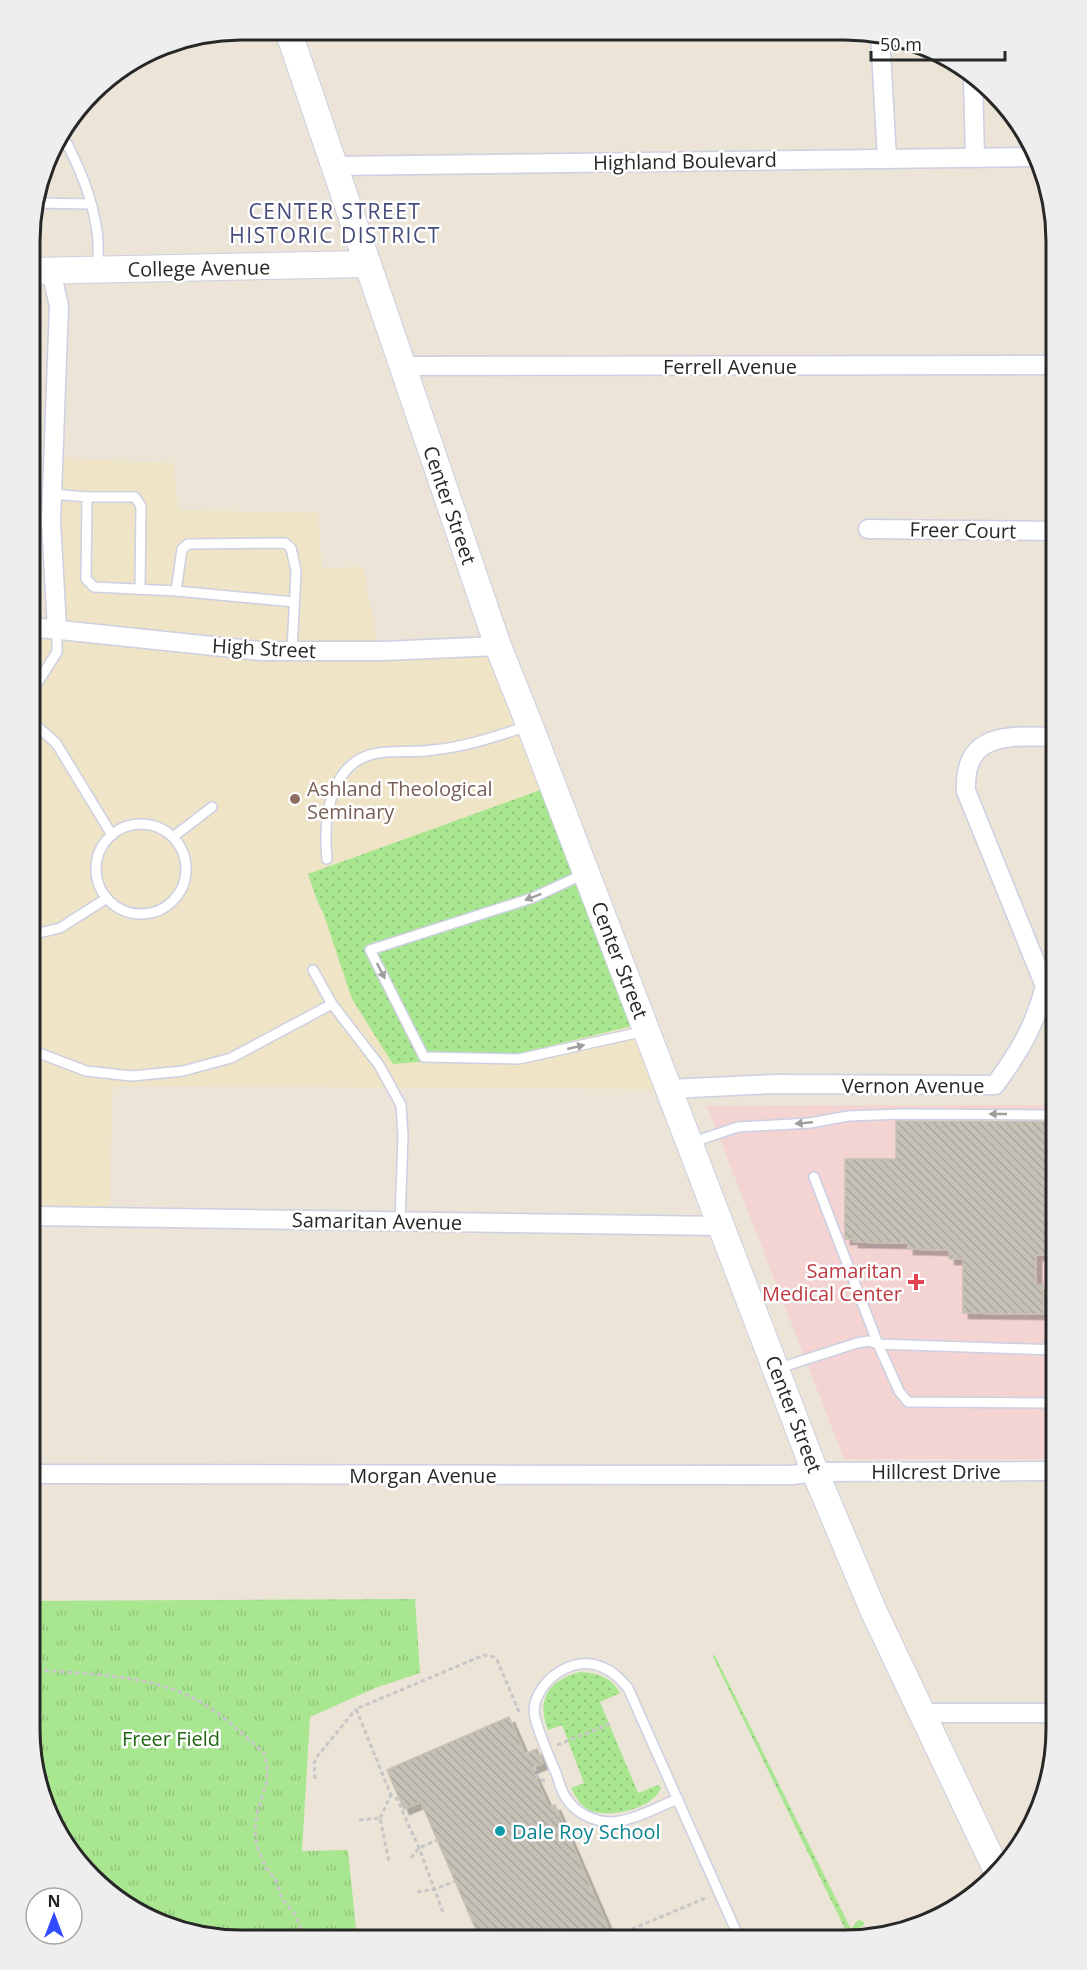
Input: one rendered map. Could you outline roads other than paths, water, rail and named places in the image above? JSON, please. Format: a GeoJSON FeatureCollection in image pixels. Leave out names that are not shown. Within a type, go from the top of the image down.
{"type":"FeatureCollection","features":[{"type":"Feature","properties":{"kind":"main road","name":"Center Street"},"geometry":{"type":"LineString","coordinates":[[292,41],[498,646],[815,1472],[874,1612],[994,1864]]}},
{"type":"Feature","properties":{"kind":"main road","name":"College Avenue"},"geometry":{"type":"LineString","coordinates":[[41,271],[366,264]]}},
{"type":"Feature","properties":{"kind":"street"},"geometry":{"type":"LineString","coordinates":[[881,43],[887,159]]}},
{"type":"Feature","properties":{"kind":"street"},"geometry":{"type":"LineString","coordinates":[[973,86],[975,158]]}},
{"type":"Feature","properties":{"kind":"street","name":"Highland Boulevard"},"geometry":{"type":"LineString","coordinates":[[335,166],[1028,157]]}},
{"type":"Feature","properties":{"kind":"street"},"geometry":{"type":"LineString","coordinates":[[41,271],[58,306],[51,550],[57,628]]}},
{"type":"Feature","properties":{"kind":"street","name":"Ferrell Avenue"},"geometry":{"type":"LineString","coordinates":[[403,366],[1046,365]]}},
{"type":"Feature","properties":{"kind":"street","name":"Freer Court"},"geometry":{"type":"LineString","coordinates":[[868,529],[1046,531]]}},
{"type":"Feature","properties":{"kind":"street","name":"High Street"},"geometry":{"type":"LineString","coordinates":[[40,627],[261,651],[383,651],[498,646]]}},
{"type":"Feature","properties":{"kind":"street","name":"Vernon Avenue"},"geometry":{"type":"LineString","coordinates":[[1046,737],[1007,736],[982,746],[969,762],[966,791],[1046,975]]}},
{"type":"Feature","properties":{"kind":"street","name":"Vernon Avenue"},"geometry":{"type":"LineString","coordinates":[[669,1089],[774,1084],[995,1085],[1020,1052],[1046,995]]}},
{"type":"Feature","properties":{"kind":"street","name":"Samaritan Avenue"},"geometry":{"type":"LineString","coordinates":[[40,1216],[722,1226]]}},
{"type":"Feature","properties":{"kind":"street","name":"Hillcrest Drive"},"geometry":{"type":"LineString","coordinates":[[815,1472],[1046,1471]]}},
{"type":"Feature","properties":{"kind":"street","name":"Morgan Avenue"},"geometry":{"type":"LineString","coordinates":[[40,1474],[792,1475],[815,1472]]}},
{"type":"Feature","properties":{"kind":"street"},"geometry":{"type":"LineString","coordinates":[[922,1713],[1046,1713]]}},
{"type":"Feature","properties":{"kind":"lane"},"geometry":{"type":"LineString","coordinates":[[66,142],[91,204],[97,232],[99,271]]}},
{"type":"Feature","properties":{"kind":"lane"},"geometry":{"type":"LineString","coordinates":[[45,202],[91,204]]}},
{"type":"Feature","properties":{"kind":"lane"},"geometry":{"type":"LineString","coordinates":[[52,494],[135,497],[141,506],[140,589]]}},
{"type":"Feature","properties":{"kind":"lane"},"geometry":{"type":"LineString","coordinates":[[87,497],[86,579],[94,587],[176,591],[294,602]]}},
{"type":"Feature","properties":{"kind":"lane"},"geometry":{"type":"LineString","coordinates":[[176,591],[182,549],[188,544],[285,543],[291,548],[296,571],[292,651]]}},
{"type":"Feature","properties":{"kind":"lane"},"geometry":{"type":"LineString","coordinates":[[40,679],[57,652],[57,628]]}},
{"type":"Feature","properties":{"kind":"lane"},"geometry":{"type":"LineString","coordinates":[[327,859],[325,834],[334,788],[340,778],[358,761],[376,753],[432,751],[474,743],[530,726]]}},
{"type":"Feature","properties":{"kind":"lane"},"geometry":{"type":"LineString","coordinates":[[40,729],[57,743],[112,835]]}},
{"type":"Feature","properties":{"kind":"lane"},"geometry":{"type":"LineString","coordinates":[[173,837],[212,807]]}},
{"type":"Feature","properties":{"kind":"lane"},"geometry":{"type":"LineString","coordinates":[[143,825],[161,829],[173,837],[186,861],[185,881],[180,893],[170,904],[160,910],[131,913],[117,907],[107,898],[98,882],[96,864],[100,850],[112,835],[131,826],[143,825]]}},
{"type":"Feature","properties":{"kind":"lane"},"geometry":{"type":"LineString","coordinates":[[587,873],[532,898],[370,950],[424,1057],[519,1059],[647,1030]]}},
{"type":"Feature","properties":{"kind":"lane"},"geometry":{"type":"LineString","coordinates":[[40,933],[60,928],[107,898]]}},
{"type":"Feature","properties":{"kind":"lane"},"geometry":{"type":"LineString","coordinates":[[313,970],[332,1004],[379,1065],[401,1105],[403,1136],[400,1221]]}},
{"type":"Feature","properties":{"kind":"lane"},"geometry":{"type":"LineString","coordinates":[[40,1053],[86,1071],[132,1076],[183,1071],[231,1058],[332,1004]]}},
{"type":"Feature","properties":{"kind":"lane"},"geometry":{"type":"LineString","coordinates":[[690,1143],[738,1127],[810,1123],[848,1116],[1046,1115]]}},
{"type":"Feature","properties":{"kind":"lane"},"geometry":{"type":"LineString","coordinates":[[814,1177],[878,1344],[899,1391],[908,1402],[1046,1403]]}},
{"type":"Feature","properties":{"kind":"lane"},"geometry":{"type":"LineString","coordinates":[[776,1369],[868,1341],[878,1344],[1046,1350]]}},
{"type":"Feature","properties":{"kind":"lane"},"geometry":{"type":"LineString","coordinates":[[678,1799],[623,1821],[607,1822],[592,1819],[578,1811],[566,1798],[535,1719],[535,1704],[542,1688],[552,1676],[566,1667],[602,1666],[616,1675],[628,1688],[678,1799],[735,1929]]}},
{"type":"Feature","properties":{"kind":"place","name":"Ashland Theological Seminary"},"geometry":{"type":"Point","coordinates":[295,799]}},
{"type":"Feature","properties":{"kind":"place","name":"Samaritan Medical Center"},"geometry":{"type":"Point","coordinates":[916,1282]}},
{"type":"Feature","properties":{"kind":"place","name":"Dale Roy School"},"geometry":{"type":"Point","coordinates":[500,1831]}},
{"type":"Feature","properties":{"kind":"district","name":"CENTER STREET HISTORIC DISTRICT"},"geometry":{"type":"Point","coordinates":[335,223]}},
{"type":"Feature","properties":{"kind":"park label","name":"Freer Field"},"geometry":{"type":"Point","coordinates":[171,1738]}}]}
